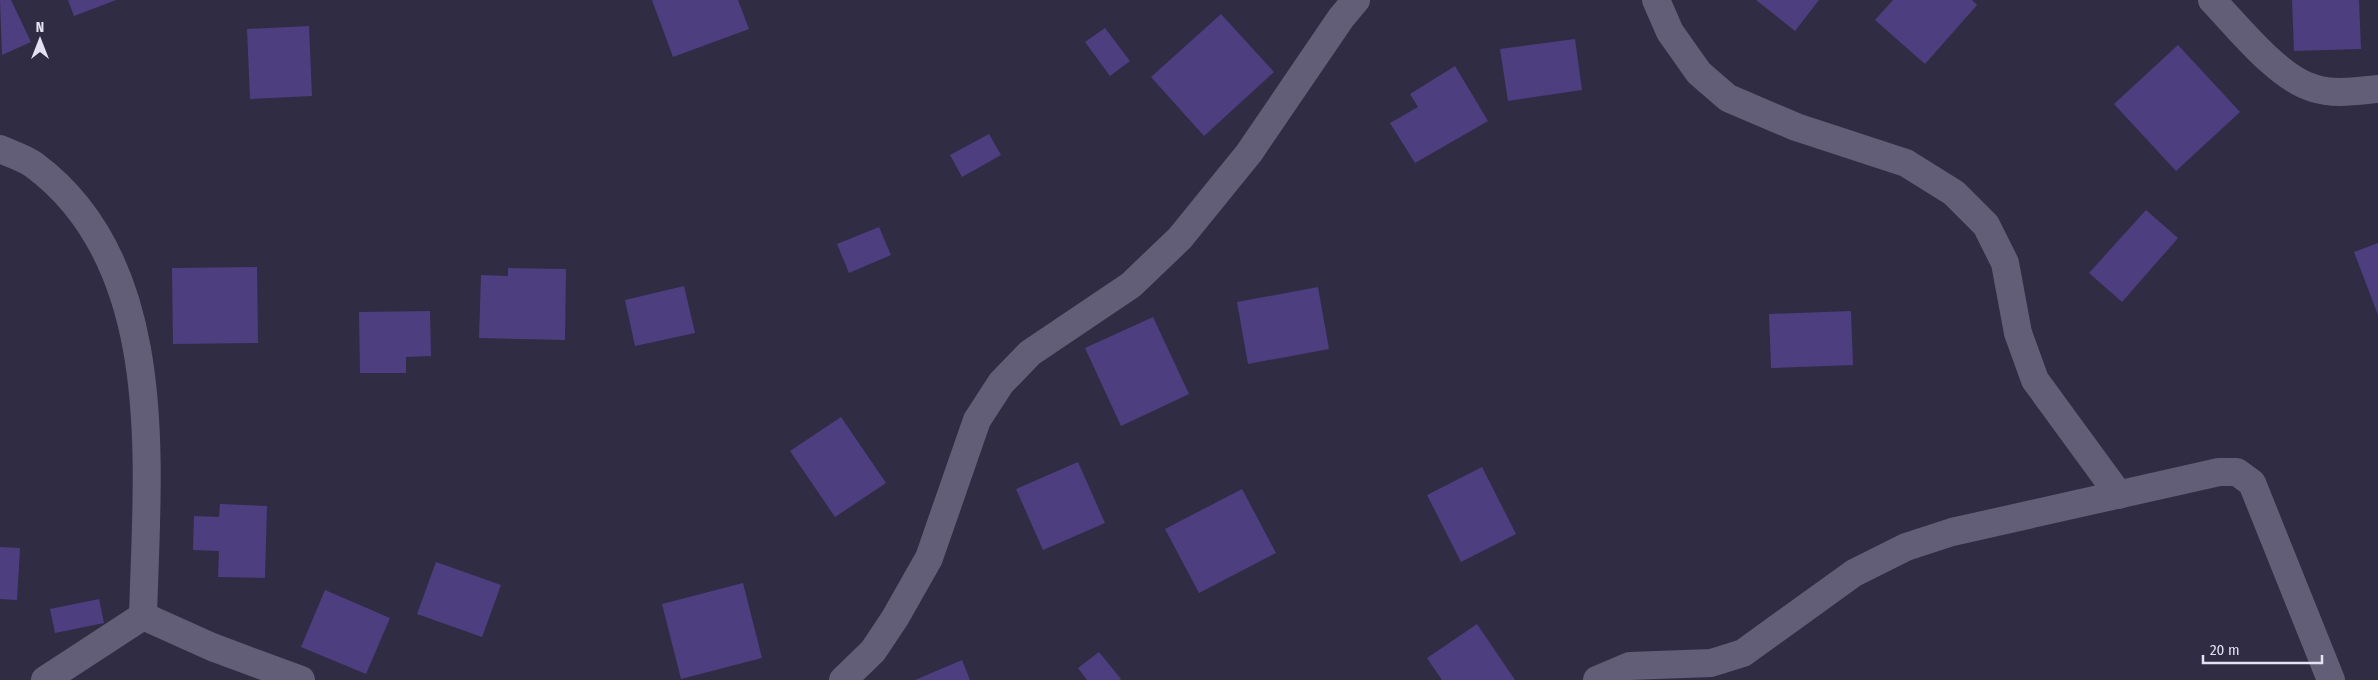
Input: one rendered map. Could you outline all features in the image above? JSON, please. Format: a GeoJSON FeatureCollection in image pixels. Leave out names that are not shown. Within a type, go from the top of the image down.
{"type":"FeatureCollection","features":[{"type":"Feature","properties":{"kind":"street"},"geometry":{"type":"LineString","coordinates":[[843,680],[878,642],[895,618],[929,558],[977,420],[1001,383],[1030,353],[1130,285],[1180,238],[1249,154],[1341,18],[1356,0]]}},
{"type":"Feature","properties":{"kind":"street"},"geometry":{"type":"LineString","coordinates":[[1656,0],[1670,32],[1699,73],[1728,98],[1796,127],[1906,163],[1954,193],[1986,225],[2005,263],[2018,332],[2035,380],[2119,495]]}},
{"type":"Feature","properties":{"kind":"street"},"geometry":{"type":"LineString","coordinates":[[2212,0],[2282,72],[2304,84],[2312,88],[2343,92],[2378,88]]}},
{"type":"Feature","properties":{"kind":"street"},"geometry":{"type":"LineString","coordinates":[[0,150],[33,164],[72,199],[104,245],[127,301],[139,366],[147,450],[143,616]]}},
{"type":"Feature","properties":{"kind":"street"},"geometry":{"type":"LineString","coordinates":[[1597,680],[1630,666],[1711,663],[1743,652],[1854,573],[1906,547],[1952,532],[2219,472],[2237,472],[2252,483],[2331,680]]}},
{"type":"Feature","properties":{"kind":"street"},"geometry":{"type":"LineString","coordinates":[[45,680],[143,616]]}},
{"type":"Feature","properties":{"kind":"street"},"geometry":{"type":"LineString","coordinates":[[143,616],[212,647],[301,680]]}},
{"type":"Feature","properties":{"kind":"building"},"geometry":{"type":"Polygon","coordinates":[[[0,0],[11,0],[31,42],[2,55],[0,0]]]}},
{"type":"Feature","properties":{"kind":"building"},"geometry":{"type":"Polygon","coordinates":[[[68,0],[116,0],[74,16],[68,0]]]}},
{"type":"Feature","properties":{"kind":"building"},"geometry":{"type":"Polygon","coordinates":[[[652,0],[738,0],[749,29],[673,57],[652,0]]]}},
{"type":"Feature","properties":{"kind":"building"},"geometry":{"type":"Polygon","coordinates":[[[1756,0],[1819,0],[1795,31],[1756,0]]]}},
{"type":"Feature","properties":{"kind":"building"},"geometry":{"type":"Polygon","coordinates":[[[1893,0],[1972,0],[1977,5],[1925,64],[1875,20],[1893,0]]]}},
{"type":"Feature","properties":{"kind":"building"},"geometry":{"type":"Polygon","coordinates":[[[2292,0],[2359,0],[2361,49],[2294,51],[2292,0]]]}},
{"type":"Feature","properties":{"kind":"building"},"geometry":{"type":"Polygon","coordinates":[[[1221,14],[1274,72],[1204,136],[1151,77],[1221,14]]]}},
{"type":"Feature","properties":{"kind":"building"},"geometry":{"type":"Polygon","coordinates":[[[309,26],[312,96],[250,99],[247,29],[309,26]]]}},
{"type":"Feature","properties":{"kind":"building"},"geometry":{"type":"Polygon","coordinates":[[[1105,28],[1130,61],[1110,76],[1085,42],[1105,28]]]}},
{"type":"Feature","properties":{"kind":"building"},"geometry":{"type":"Polygon","coordinates":[[[1575,39],[1582,90],[1508,101],[1500,49],[1575,39]]]}},
{"type":"Feature","properties":{"kind":"building"},"geometry":{"type":"Polygon","coordinates":[[[2178,45],[2240,112],[2176,171],[2114,104],[2178,45]]]}},
{"type":"Feature","properties":{"kind":"building"},"geometry":{"type":"Polygon","coordinates":[[[1455,66],[1488,121],[1415,163],[1390,123],[1418,107],[1410,94],[1455,66]]]}},
{"type":"Feature","properties":{"kind":"building"},"geometry":{"type":"Polygon","coordinates":[[[989,134],[1001,155],[962,177],[950,155],[989,134]]]}},
{"type":"Feature","properties":{"kind":"building"},"geometry":{"type":"Polygon","coordinates":[[[2146,210],[2178,238],[2122,302],[2089,273],[2146,210]]]}},
{"type":"Feature","properties":{"kind":"building"},"geometry":{"type":"Polygon","coordinates":[[[879,227],[891,255],[849,273],[837,244],[879,227]]]}},
{"type":"Feature","properties":{"kind":"building"},"geometry":{"type":"Polygon","coordinates":[[[2378,243],[2378,315],[2354,252],[2378,243]]]}},
{"type":"Feature","properties":{"kind":"building"},"geometry":{"type":"Polygon","coordinates":[[[257,267],[258,343],[173,344],[172,268],[257,267]]]}},
{"type":"Feature","properties":{"kind":"building"},"geometry":{"type":"Polygon","coordinates":[[[508,268],[566,269],[565,340],[479,338],[481,275],[508,276],[508,268]]]}},
{"type":"Feature","properties":{"kind":"building"},"geometry":{"type":"Polygon","coordinates":[[[684,286],[695,333],[635,346],[625,300],[684,286]]]}},
{"type":"Feature","properties":{"kind":"building"},"geometry":{"type":"Polygon","coordinates":[[[1318,287],[1329,349],[1248,364],[1237,302],[1318,287]]]}},
{"type":"Feature","properties":{"kind":"building"},"geometry":{"type":"Polygon","coordinates":[[[430,311],[431,356],[406,357],[406,373],[360,373],[359,312],[430,311]]]}},
{"type":"Feature","properties":{"kind":"building"},"geometry":{"type":"Polygon","coordinates":[[[1851,311],[1853,365],[1771,368],[1769,314],[1851,311]]]}},
{"type":"Feature","properties":{"kind":"building"},"geometry":{"type":"Polygon","coordinates":[[[1153,317],[1189,394],[1121,426],[1085,348],[1153,317]]]}},
{"type":"Feature","properties":{"kind":"building"},"geometry":{"type":"Polygon","coordinates":[[[841,417],[886,483],[835,517],[790,451],[841,417]]]}},
{"type":"Feature","properties":{"kind":"building"},"geometry":{"type":"Polygon","coordinates":[[[1078,462],[1105,523],[1043,550],[1016,489],[1078,462]]]}},
{"type":"Feature","properties":{"kind":"building"},"geometry":{"type":"Polygon","coordinates":[[[1482,467],[1516,534],[1461,562],[1427,495],[1482,467]]]}},
{"type":"Feature","properties":{"kind":"building"},"geometry":{"type":"Polygon","coordinates":[[[1242,489],[1276,553],[1199,593],[1165,529],[1242,489]]]}},
{"type":"Feature","properties":{"kind":"building"},"geometry":{"type":"Polygon","coordinates":[[[220,504],[267,506],[265,578],[218,577],[219,551],[193,550],[194,516],[219,517],[220,504]]]}},
{"type":"Feature","properties":{"kind":"building"},"geometry":{"type":"Polygon","coordinates":[[[0,547],[20,548],[17,600],[0,599],[0,547]]]}},
{"type":"Feature","properties":{"kind":"building"},"geometry":{"type":"Polygon","coordinates":[[[436,562],[501,585],[482,637],[417,614],[436,562]]]}},
{"type":"Feature","properties":{"kind":"building"},"geometry":{"type":"Polygon","coordinates":[[[743,583],[762,658],[681,679],[662,604],[743,583]]]}},
{"type":"Feature","properties":{"kind":"building"},"geometry":{"type":"Polygon","coordinates":[[[325,590],[390,618],[366,674],[301,647],[325,590]]]}},
{"type":"Feature","properties":{"kind":"building"},"geometry":{"type":"Polygon","coordinates":[[[99,599],[104,623],[55,633],[50,609],[99,599]]]}},
{"type":"Feature","properties":{"kind":"building"},"geometry":{"type":"Polygon","coordinates":[[[1477,624],[1515,680],[1442,680],[1427,658],[1477,624]]]}},
{"type":"Feature","properties":{"kind":"building"},"geometry":{"type":"Polygon","coordinates":[[[1099,652],[1121,679],[1087,680],[1078,668],[1099,652]]]}},
{"type":"Feature","properties":{"kind":"building"},"geometry":{"type":"Polygon","coordinates":[[[962,660],[970,680],[915,680],[962,660]]]}}]}
